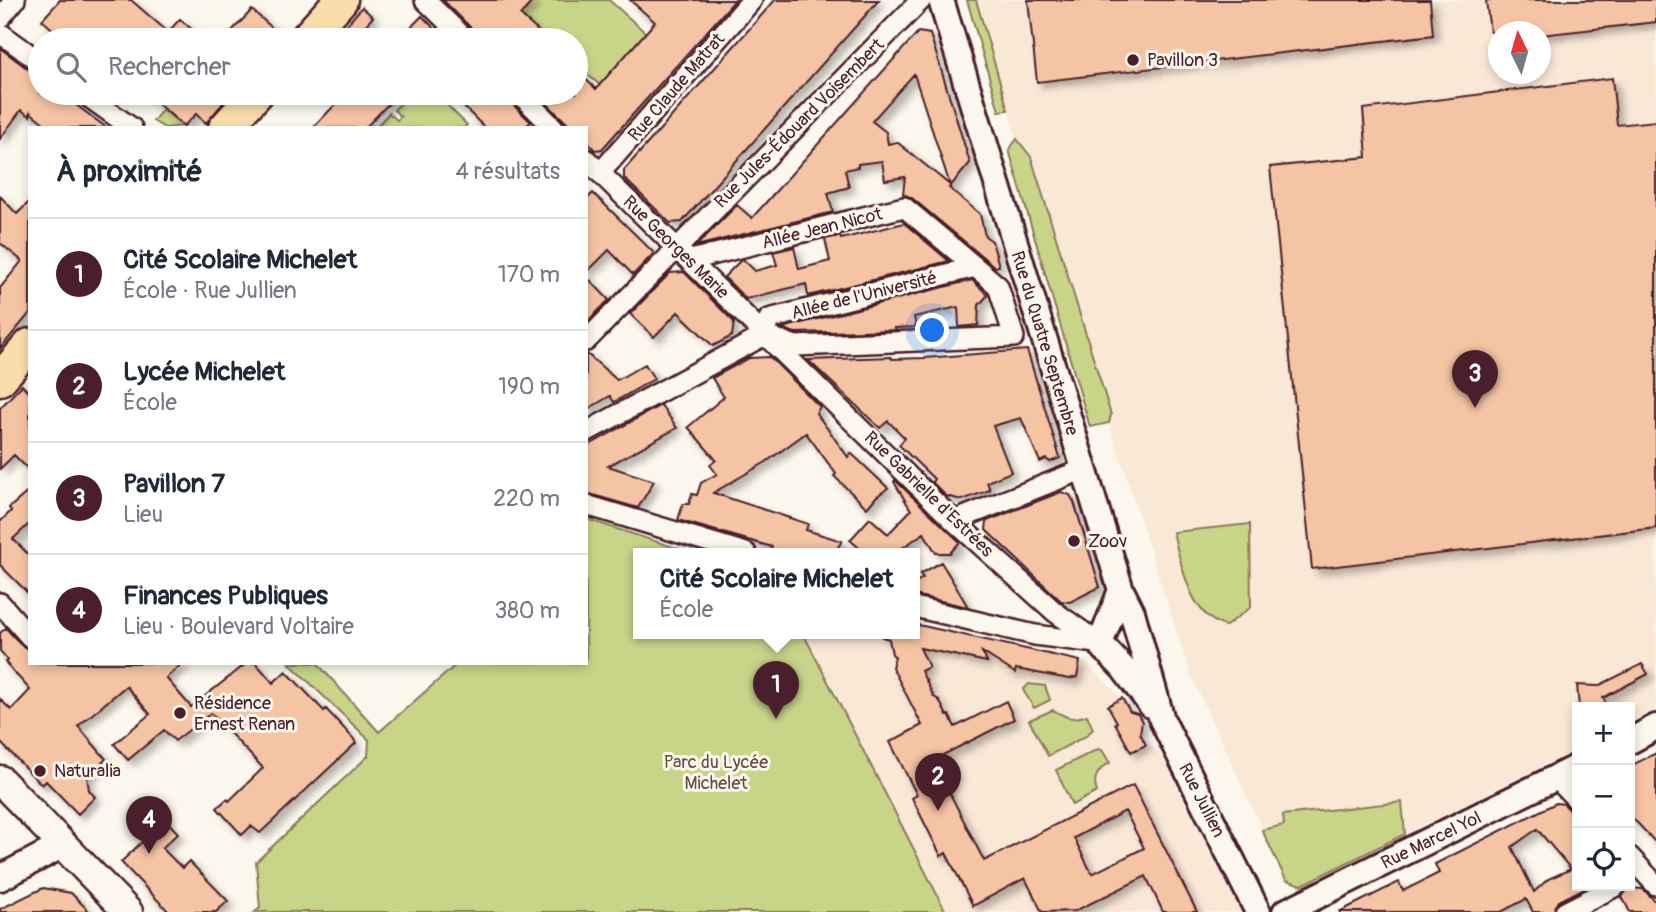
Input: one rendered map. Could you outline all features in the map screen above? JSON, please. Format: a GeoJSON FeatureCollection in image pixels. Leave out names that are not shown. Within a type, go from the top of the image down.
{"type":"FeatureCollection","features":[{"type":"Feature","properties":{"kind":"main road"},"geometry":{"type":"LineString","coordinates":[[316,28],[341,0]]}},
{"type":"Feature","properties":{"kind":"main road"},"geometry":{"type":"LineString","coordinates":[[227,126],[246,105]]}},
{"type":"Feature","properties":{"kind":"main road"},"geometry":{"type":"LineString","coordinates":[[0,379],[28,347]]}},
{"type":"Feature","properties":{"kind":"main road"},"geometry":{"type":"LineString","coordinates":[[0,780],[128,912]]}},
{"type":"Feature","properties":{"kind":"street"},"geometry":{"type":"LineString","coordinates":[[0,18],[15,0]]}},
{"type":"Feature","properties":{"kind":"street"},"geometry":{"type":"LineString","coordinates":[[425,0],[454,28]]}},
{"type":"Feature","properties":{"kind":"street","name":"Rue Claude Matrat"},"geometry":{"type":"LineString","coordinates":[[593,166],[752,0]]}},
{"type":"Feature","properties":{"kind":"street","name":"Rue Jules-Édouard Voisembert"},"geometry":{"type":"LineString","coordinates":[[588,339],[684,254],[921,0]]}},
{"type":"Feature","properties":{"kind":"street","name":"Rue du Quatre Septembre"},"geometry":{"type":"LineString","coordinates":[[941,0],[1121,590],[1132,612],[1150,685]]}},
{"type":"Feature","properties":{"kind":"street"},"geometry":{"type":"LineString","coordinates":[[0,33],[28,53]]}},
{"type":"Feature","properties":{"kind":"street"},"geometry":{"type":"LineString","coordinates":[[100,105],[129,126]]}},
{"type":"Feature","properties":{"kind":"street"},"geometry":{"type":"LineString","coordinates":[[531,105],[552,126]]}},
{"type":"Feature","properties":{"kind":"street","name":"Rue Georges Marie"},"geometry":{"type":"LineString","coordinates":[[593,166],[765,335]]}},
{"type":"Feature","properties":{"kind":"street","name":"Allée Jean Nicot"},"geometry":{"type":"LineString","coordinates":[[684,254],[904,207],[998,286],[1014,337],[795,346],[765,335]]}},
{"type":"Feature","properties":{"kind":"street","name":"Allée de l'Université"},"geometry":{"type":"LineString","coordinates":[[765,335],[769,319],[975,267]]}},
{"type":"Feature","properties":{"kind":"street"},"geometry":{"type":"LineString","coordinates":[[588,431],[765,335]]}},
{"type":"Feature","properties":{"kind":"street","name":"Rue Gabrielle d'Estrées"},"geometry":{"type":"LineString","coordinates":[[765,335],[954,521],[1055,611],[1100,644]]}},
{"type":"Feature","properties":{"kind":"street"},"geometry":{"type":"LineString","coordinates":[[954,521],[1084,469]]}},
{"type":"Feature","properties":{"kind":"street"},"geometry":{"type":"LineString","coordinates":[[588,506],[729,548]]}},
{"type":"Feature","properties":{"kind":"street"},"geometry":{"type":"LineString","coordinates":[[1100,644],[1121,590]]}},
{"type":"Feature","properties":{"kind":"street"},"geometry":{"type":"LineString","coordinates":[[0,603],[28,635]]}},
{"type":"Feature","properties":{"kind":"street"},"geometry":{"type":"LineString","coordinates":[[920,608],[1126,651],[1150,685]]}},
{"type":"Feature","properties":{"kind":"street"},"geometry":{"type":"LineString","coordinates":[[1040,635],[1053,628],[1056,622],[1055,611]]}},
{"type":"Feature","properties":{"kind":"street"},"geometry":{"type":"LineString","coordinates":[[1100,644],[1116,638],[1128,628],[1132,612]]}},
{"type":"Feature","properties":{"kind":"street"},"geometry":{"type":"LineString","coordinates":[[1100,644],[1123,668],[1162,720]]}},
{"type":"Feature","properties":{"kind":"street","name":"Rue Jullien"},"geometry":{"type":"LineString","coordinates":[[1150,685],[1162,720],[1258,912]]}},
{"type":"Feature","properties":{"kind":"street"},"geometry":{"type":"LineString","coordinates":[[1635,738],[1656,727]]}},
{"type":"Feature","properties":{"kind":"street","name":"Rue Marcel Yol"},"geometry":{"type":"LineString","coordinates":[[1285,912],[1566,773]]}},
{"type":"Feature","properties":{"kind":"street"},"geometry":{"type":"LineString","coordinates":[[0,878],[63,845]]}},
{"type":"Feature","properties":{"kind":"street"},"geometry":{"type":"LineString","coordinates":[[1565,912],[1606,891]]}},
{"type":"Feature","properties":{"kind":"shaded area"},"geometry":{"type":"Polygon","coordinates":[[[976,0],[1656,0],[1656,710],[1635,720],[1635,702],[1572,702],[1572,751],[1302,885],[1286,880],[1190,673],[1109,423],[1098,413],[976,0]]]}},
{"type":"Feature","properties":{"kind":"shaded area"},"geometry":{"type":"Polygon","coordinates":[[[588,520],[676,548],[633,548],[633,639],[920,639],[920,625],[1084,661],[1122,698],[1131,714],[1138,714],[1142,722],[1138,729],[1146,745],[1159,751],[1241,912],[255,912],[260,908],[256,862],[583,665],[588,665],[588,520]]]}},
{"type":"Feature","properties":{"kind":"green space"},"geometry":{"type":"Polygon","coordinates":[[[534,0],[609,0],[646,33],[600,85],[588,75],[588,28],[535,28],[520,15],[534,0]]]}},
{"type":"Feature","properties":{"kind":"green space"},"geometry":{"type":"Polygon","coordinates":[[[967,0],[976,0],[1008,110],[999,111],[967,0]]]}},
{"type":"Feature","properties":{"kind":"green space"},"geometry":{"type":"Polygon","coordinates":[[[399,105],[447,105],[467,125],[377,126],[389,113],[397,120],[401,117],[394,110],[399,105]]]}},
{"type":"Feature","properties":{"kind":"green space"},"geometry":{"type":"Polygon","coordinates":[[[163,109],[183,126],[162,126],[153,121],[163,109]]]}},
{"type":"Feature","properties":{"kind":"green space"},"geometry":{"type":"Polygon","coordinates":[[[1017,139],[1031,157],[1111,415],[1109,423],[1090,427],[1009,150],[1017,139]]]}},
{"type":"Feature","properties":{"kind":"green space","name":"Parc du Lycée Michelet"},"geometry":{"type":"Polygon","coordinates":[[[588,520],[676,548],[633,548],[633,639],[806,639],[946,912],[255,912],[260,908],[256,862],[368,756],[369,740],[291,665],[319,665],[379,732],[456,665],[588,665],[588,520]]]}},
{"type":"Feature","properties":{"kind":"green space"},"geometry":{"type":"Polygon","coordinates":[[[1250,524],[1251,607],[1226,626],[1214,621],[1196,601],[1184,573],[1173,532],[1250,524]]]}},
{"type":"Feature","properties":{"kind":"green space"},"geometry":{"type":"Polygon","coordinates":[[[1029,684],[1045,686],[1050,700],[1034,708],[1023,690],[1029,684]]]}},
{"type":"Feature","properties":{"kind":"green space"},"geometry":{"type":"Polygon","coordinates":[[[1053,710],[1069,717],[1087,715],[1093,729],[1086,736],[1048,756],[1029,720],[1053,710]]]}},
{"type":"Feature","properties":{"kind":"green space"},"geometry":{"type":"Polygon","coordinates":[[[1098,749],[1102,750],[1110,763],[1097,775],[1097,792],[1072,805],[1056,770],[1098,749]]]}},
{"type":"Feature","properties":{"kind":"green space"},"geometry":{"type":"Polygon","coordinates":[[[1402,802],[1405,834],[1302,885],[1286,880],[1262,830],[1284,825],[1283,815],[1402,802]]]}},
{"type":"Feature","properties":{"kind":"building"},"geometry":{"type":"Polygon","coordinates":[[[60,0],[131,0],[163,28],[51,28],[42,20],[60,0]]]}},
{"type":"Feature","properties":{"kind":"building"},"geometry":{"type":"Polygon","coordinates":[[[443,0],[534,0],[520,15],[535,28],[471,28],[443,0]]]}},
{"type":"Feature","properties":{"kind":"building"},"geometry":{"type":"Polygon","coordinates":[[[630,0],[735,0],[602,149],[595,150],[588,143],[588,126],[570,126],[548,105],[588,105],[588,81],[596,89],[655,22],[630,0]]]}},
{"type":"Feature","properties":{"kind":"building"},"geometry":{"type":"Polygon","coordinates":[[[775,0],[879,0],[682,222],[670,223],[624,178],[624,170],[775,0]]]}},
{"type":"Feature","properties":{"kind":"building","name":"Pavillon 3"},"geometry":{"type":"Polygon","coordinates":[[[1028,0],[1430,0],[1433,35],[1037,82],[1028,0]]]}},
{"type":"Feature","properties":{"kind":"building"},"geometry":{"type":"Polygon","coordinates":[[[1486,0],[1656,0],[1656,22],[1551,34],[1551,21],[1489,21],[1486,0]]]}},
{"type":"Feature","properties":{"kind":"building"},"geometry":{"type":"Polygon","coordinates":[[[362,7],[373,17],[363,28],[344,28],[362,7]]]}},
{"type":"Feature","properties":{"kind":"building"},"geometry":{"type":"Polygon","coordinates":[[[252,10],[272,28],[235,28],[252,10]]]}},
{"type":"Feature","properties":{"kind":"building"},"geometry":{"type":"Polygon","coordinates":[[[422,16],[434,28],[410,28],[422,16]]]}},
{"type":"Feature","properties":{"kind":"building"},"geometry":{"type":"Polygon","coordinates":[[[180,19],[190,28],[172,28],[180,19]]]}},
{"type":"Feature","properties":{"kind":"building"},"geometry":{"type":"Polygon","coordinates":[[[918,32],[930,34],[970,163],[949,188],[980,214],[985,236],[992,241],[999,266],[995,267],[912,198],[903,194],[905,177],[885,180],[882,161],[858,164],[858,167],[845,170],[849,187],[828,193],[833,212],[696,246],[737,205],[752,218],[918,32]],[[914,74],[872,121],[886,132],[888,144],[897,142],[950,185],[914,74]]]}},
{"type":"Feature","properties":{"kind":"building"},"geometry":{"type":"Polygon","coordinates":[[[0,48],[28,69],[28,105],[76,105],[104,126],[48,126],[30,112],[30,116],[21,110],[0,139],[0,48]]]}},
{"type":"Feature","properties":{"kind":"building"},"geometry":{"type":"Polygon","coordinates":[[[1612,78],[1617,125],[1656,121],[1656,528],[1312,569],[1270,167],[1367,157],[1363,109],[1612,78]]]}},
{"type":"Feature","properties":{"kind":"building"},"geometry":{"type":"Polygon","coordinates":[[[159,105],[222,105],[206,123],[196,114],[184,126],[159,105]]]}},
{"type":"Feature","properties":{"kind":"building"},"geometry":{"type":"Polygon","coordinates":[[[335,105],[387,105],[367,126],[315,126],[335,105]]]}},
{"type":"Feature","properties":{"kind":"building"},"geometry":{"type":"Polygon","coordinates":[[[462,105],[513,105],[531,122],[526,126],[483,126],[462,105]]]}},
{"type":"Feature","properties":{"kind":"building"},"geometry":{"type":"Polygon","coordinates":[[[593,193],[654,253],[633,275],[609,250],[588,271],[588,198],[593,193]]]}},
{"type":"Feature","properties":{"kind":"building"},"geometry":{"type":"Polygon","coordinates":[[[0,196],[17,214],[28,203],[28,315],[0,349],[0,288],[22,261],[0,243],[0,196]]]}},
{"type":"Feature","properties":{"kind":"building"},"geometry":{"type":"Polygon","coordinates":[[[904,223],[949,261],[808,296],[806,284],[746,299],[724,277],[744,260],[755,271],[777,265],[773,252],[794,247],[799,269],[830,261],[825,239],[840,236],[841,239],[904,223]]]}},
{"type":"Feature","properties":{"kind":"building"},"geometry":{"type":"Polygon","coordinates":[[[684,272],[734,322],[732,336],[713,346],[678,312],[654,337],[630,314],[670,273],[684,272]]]}},
{"type":"Feature","properties":{"kind":"building"},"geometry":{"type":"Polygon","coordinates":[[[588,278],[609,300],[588,321],[588,278]]]}},
{"type":"Feature","properties":{"kind":"building"},"geometry":{"type":"Polygon","coordinates":[[[972,280],[988,295],[979,305],[978,325],[959,327],[958,307],[914,317],[916,327],[894,328],[895,330],[795,333],[782,328],[972,280]]]}},
{"type":"Feature","properties":{"kind":"building"},"geometry":{"type":"Polygon","coordinates":[[[1027,350],[1060,458],[1040,462],[1021,418],[993,426],[1011,472],[987,482],[990,490],[962,500],[946,496],[932,482],[934,479],[899,445],[905,438],[888,421],[880,428],[808,360],[924,358],[1027,350]]]}},
{"type":"Feature","properties":{"kind":"building"},"geometry":{"type":"Polygon","coordinates":[[[588,355],[617,380],[645,364],[654,379],[614,402],[610,396],[588,409],[588,355]]]}},
{"type":"Feature","properties":{"kind":"building"},"geometry":{"type":"Polygon","coordinates":[[[770,357],[820,407],[816,413],[848,457],[851,453],[888,488],[867,508],[834,476],[836,474],[806,433],[766,462],[713,493],[808,524],[806,530],[842,541],[837,548],[772,548],[678,520],[683,504],[689,504],[692,494],[697,495],[701,483],[717,474],[710,465],[716,460],[688,427],[724,397],[712,378],[749,358],[770,357]]]}},
{"type":"Feature","properties":{"kind":"building"},"geometry":{"type":"Polygon","coordinates":[[[22,385],[28,392],[28,469],[14,455],[0,469],[0,408],[22,385]]]}},
{"type":"Feature","properties":{"kind":"building"},"geometry":{"type":"Polygon","coordinates":[[[661,405],[677,428],[608,466],[654,481],[638,508],[588,494],[588,446],[661,405]]]}},
{"type":"Feature","properties":{"kind":"building"},"geometry":{"type":"Polygon","coordinates":[[[895,480],[960,542],[950,553],[936,553],[924,533],[902,548],[859,548],[850,540],[870,518],[888,534],[911,510],[895,480]]]}},
{"type":"Feature","properties":{"kind":"building"},"geometry":{"type":"Polygon","coordinates":[[[28,492],[28,525],[13,539],[28,554],[28,593],[0,565],[0,522],[11,511],[9,508],[28,492]]]}},
{"type":"Feature","properties":{"kind":"building"},"geometry":{"type":"Polygon","coordinates":[[[1061,492],[1070,495],[1074,502],[1100,587],[1070,602],[1061,601],[986,530],[987,521],[1061,492]]]}},
{"type":"Feature","properties":{"kind":"building"},"geometry":{"type":"Polygon","coordinates":[[[941,562],[968,607],[920,596],[920,580],[923,578],[920,574],[941,562]]]}},
{"type":"Feature","properties":{"kind":"building"},"geometry":{"type":"Polygon","coordinates":[[[920,625],[1080,661],[1077,677],[1069,679],[1016,669],[1015,673],[982,652],[987,662],[920,648],[929,667],[921,671],[934,697],[939,700],[955,727],[1006,701],[1014,719],[933,760],[984,861],[1133,785],[1197,912],[1163,912],[1146,876],[1075,911],[1042,912],[1025,878],[973,906],[946,853],[941,856],[912,798],[917,795],[890,742],[922,725],[892,667],[895,657],[889,639],[920,639],[920,625]],[[1125,811],[1074,838],[1092,874],[1144,848],[1125,811]]]}},
{"type":"Feature","properties":{"kind":"building"},"geometry":{"type":"Polygon","coordinates":[[[6,628],[28,649],[28,665],[181,665],[166,678],[191,707],[244,665],[258,665],[273,683],[286,671],[324,711],[326,709],[356,743],[260,833],[251,826],[242,835],[217,808],[227,799],[229,801],[263,768],[211,713],[175,741],[164,730],[128,760],[114,744],[150,714],[126,686],[78,726],[106,759],[87,777],[89,790],[95,797],[78,814],[46,781],[42,785],[0,742],[0,699],[11,710],[30,690],[5,662],[8,660],[0,651],[0,633],[6,628]]]}},
{"type":"Feature","properties":{"kind":"building"},"geometry":{"type":"Polygon","coordinates":[[[1642,664],[1648,674],[1603,698],[1605,702],[1579,702],[1577,685],[1598,686],[1642,664]]]}},
{"type":"Feature","properties":{"kind":"building"},"geometry":{"type":"Polygon","coordinates":[[[1122,698],[1130,712],[1138,714],[1142,722],[1140,733],[1146,745],[1131,752],[1108,706],[1122,698]]]}},
{"type":"Feature","properties":{"kind":"building"},"geometry":{"type":"Polygon","coordinates":[[[1656,753],[1656,843],[1635,820],[1635,764],[1656,753]]]}},
{"type":"Feature","properties":{"kind":"building"},"geometry":{"type":"Polygon","coordinates":[[[1556,803],[1564,804],[1572,813],[1572,891],[1579,891],[1559,901],[1553,912],[1533,912],[1526,899],[1501,912],[1339,912],[1399,882],[1403,891],[1439,873],[1435,864],[1556,803]],[[1537,829],[1512,847],[1534,892],[1548,879],[1571,869],[1537,829]]]}},
{"type":"Feature","properties":{"kind":"building"},"geometry":{"type":"Polygon","coordinates":[[[157,811],[178,833],[162,848],[182,868],[189,861],[228,901],[216,912],[169,912],[121,862],[145,839],[137,830],[157,811]]]}},
{"type":"Feature","properties":{"kind":"building"},"geometry":{"type":"Polygon","coordinates":[[[43,888],[71,893],[90,912],[0,912],[0,909],[43,888]]]}},
{"type":"Feature","properties":{"kind":"building"},"geometry":{"type":"Polygon","coordinates":[[[1643,889],[1656,902],[1656,912],[1630,912],[1622,897],[1626,891],[1643,889]]]}},
{"type":"Feature","properties":{"kind":"place","name":"Pavillon 3"},"geometry":{"type":"Point","coordinates":[1133,60]}},
{"type":"Feature","properties":{"kind":"place","name":"Pavillon 7"},"geometry":{"type":"Point","coordinates":[1475,408]}},
{"type":"Feature","properties":{"kind":"place","name":"Zoov"},"geometry":{"type":"Point","coordinates":[1074,541]}},
{"type":"Feature","properties":{"kind":"place","name":"Résidence Ernest Renan"},"geometry":{"type":"Point","coordinates":[180,713]}},
{"type":"Feature","properties":{"kind":"place","name":"Cité Scolaire Michelet"},"geometry":{"type":"Point","coordinates":[776,719]}},
{"type":"Feature","properties":{"kind":"place","name":"Naturalia"},"geometry":{"type":"Point","coordinates":[40,771]}},
{"type":"Feature","properties":{"kind":"place","name":"Lycée Michelet"},"geometry":{"type":"Point","coordinates":[938,811]}},
{"type":"Feature","properties":{"kind":"place","name":"Finances Publiques"},"geometry":{"type":"Point","coordinates":[149,854]}}]}
